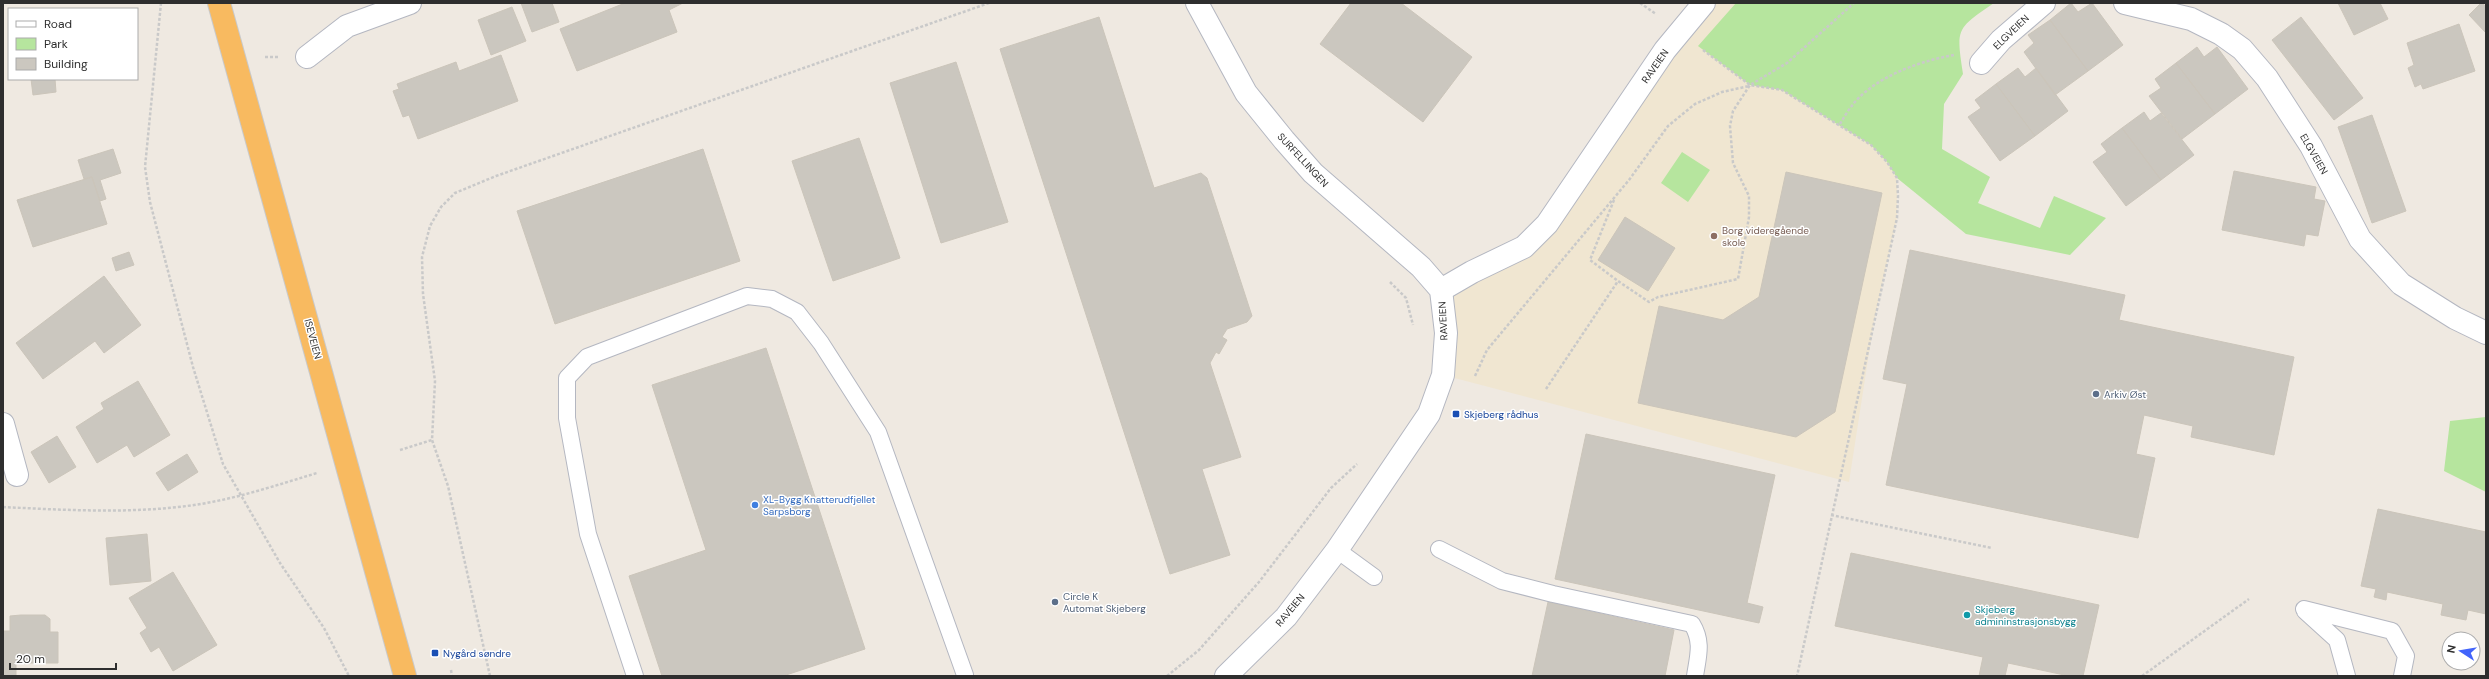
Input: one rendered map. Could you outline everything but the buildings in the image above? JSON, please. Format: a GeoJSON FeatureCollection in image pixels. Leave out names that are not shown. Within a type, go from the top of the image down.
{"type":"FeatureCollection","features":[{"type":"Feature","properties":{"kind":"highway","name":"ISEVEIEN"},"geometry":{"type":"LineString","coordinates":[[219,3],[405,676]]}},
{"type":"Feature","properties":{"kind":"street"},"geometry":{"type":"LineString","coordinates":[[307,58],[347,26],[410,3]]}},
{"type":"Feature","properties":{"kind":"street","name":"SURFELLINGEN"},"geometry":{"type":"LineString","coordinates":[[1197,3],[1246,93],[1284,140],[1313,173],[1421,267],[1441,290]]}},
{"type":"Feature","properties":{"kind":"street","name":"RAVEIEN"},"geometry":{"type":"LineString","coordinates":[[1226,676],[1286,617],[1337,550],[1429,414],[1443,375],[1446,333],[1441,290],[1472,272],[1524,247],[1547,224],[1665,50],[1704,3]]}},
{"type":"Feature","properties":{"kind":"street","name":"ELGVEIEN"},"geometry":{"type":"LineString","coordinates":[[1981,63],[2001,40],[2044,3]]}},
{"type":"Feature","properties":{"kind":"street","name":"ELGVEIEN"},"geometry":{"type":"LineString","coordinates":[[2124,3],[2191,19],[2221,34],[2242,49],[2267,78],[2311,146],[2360,239],[2402,284],[2455,318],[2486,333]]}},
{"type":"Feature","properties":{"kind":"street"},"geometry":{"type":"LineString","coordinates":[[3,424],[17,475]]}},
{"type":"Feature","properties":{"kind":"lane"},"geometry":{"type":"LineString","coordinates":[[635,676],[588,534],[567,418],[567,378],[587,357],[747,296],[772,299],[797,312],[821,343],[878,432],[968,676]]}},
{"type":"Feature","properties":{"kind":"lane"},"geometry":{"type":"LineString","coordinates":[[1439,549],[1502,581],[1553,594],[1692,624],[1698,634],[1700,647],[1695,676]]}},
{"type":"Feature","properties":{"kind":"lane"},"geometry":{"type":"LineString","coordinates":[[1337,550],[1374,577]]}},
{"type":"Feature","properties":{"kind":"lane"},"geometry":{"type":"LineString","coordinates":[[2347,676],[2337,640],[2304,610],[2392,632],[2406,656],[2402,676]]}},
{"type":"Feature","properties":{"kind":"path"},"geometry":{"type":"LineString","coordinates":[[161,3],[145,168],[147,184],[204,406],[223,464],[280,564],[324,628],[349,676]]}},
{"type":"Feature","properties":{"kind":"path"},"geometry":{"type":"LineString","coordinates":[[490,676],[448,486],[432,440],[435,381],[423,294],[422,257],[430,226],[441,207],[455,193],[496,176],[989,3]]}},
{"type":"Feature","properties":{"kind":"path"},"geometry":{"type":"LineString","coordinates":[[1640,3],[1658,16]]}},
{"type":"Feature","properties":{"kind":"path"},"geometry":{"type":"LineString","coordinates":[[1615,197],[1590,260],[1649,302],[1658,297],[1738,279],[1749,217],[1749,196],[1733,163],[1730,126],[1733,111],[1750,86],[1787,63],[1854,3]]}},
{"type":"Feature","properties":{"kind":"path"},"geometry":{"type":"LineString","coordinates":[[1701,49],[1750,86]]}},
{"type":"Feature","properties":{"kind":"path"},"geometry":{"type":"LineString","coordinates":[[1840,124],[1854,102],[1872,88],[1896,74],[1930,60],[1964,53],[1981,63]]}},
{"type":"Feature","properties":{"kind":"path"},"geometry":{"type":"LineString","coordinates":[[234,56],[307,58]]}},
{"type":"Feature","properties":{"kind":"path"},"geometry":{"type":"LineString","coordinates":[[1472,382],[1487,350],[1615,197],[1668,126],[1695,104],[1722,92],[1750,86],[1782,90],[1840,124],[1871,145],[1887,162],[1897,178],[1897,218],[1797,676]]}},
{"type":"Feature","properties":{"kind":"path"},"geometry":{"type":"LineString","coordinates":[[1385,278],[1406,298],[1414,329]]}},
{"type":"Feature","properties":{"kind":"path"},"geometry":{"type":"LineString","coordinates":[[1546,389],[1618,281]]}},
{"type":"Feature","properties":{"kind":"path"},"geometry":{"type":"LineString","coordinates":[[400,450],[432,440]]}},
{"type":"Feature","properties":{"kind":"path"},"geometry":{"type":"LineString","coordinates":[[1167,676],[1199,650],[1264,577],[1331,488],[1360,462]]}},
{"type":"Feature","properties":{"kind":"path"},"geometry":{"type":"LineString","coordinates":[[3,507],[142,510],[194,506],[241,496],[317,473]]}},
{"type":"Feature","properties":{"kind":"path"},"geometry":{"type":"LineString","coordinates":[[1831,515],[1992,548]]}},
{"type":"Feature","properties":{"kind":"path"},"geometry":{"type":"LineString","coordinates":[[2142,676],[2249,599]]}},
{"type":"Feature","properties":{"kind":"path"},"geometry":{"type":"LineString","coordinates":[[451,670],[452,676]]}},
{"type":"Feature","properties":{"kind":"shaded area","name":"Borg videregående skole"},"geometry":{"type":"Polygon","coordinates":[[[1704,3],[1867,3],[1840,124],[1871,145],[1887,162],[1897,178],[1897,218],[1874,321],[1849,482],[1443,375],[1441,290],[1524,247],[1704,3]]]}},
{"type":"Feature","properties":{"kind":"green space"},"geometry":{"type":"Polygon","coordinates":[[[1736,3],[1994,3],[1972,19],[1962,31],[1960,47],[1963,74],[1944,104],[1942,149],[1990,177],[1978,203],[2040,228],[2054,196],[2106,218],[2070,255],[1966,234],[1897,178],[1887,162],[1871,145],[1782,90],[1750,85],[1698,46],[1736,3]]]}},
{"type":"Feature","properties":{"kind":"green space"},"geometry":{"type":"Polygon","coordinates":[[[1682,152],[1710,170],[1688,202],[1661,183],[1682,152]]]}},
{"type":"Feature","properties":{"kind":"green space"},"geometry":{"type":"Polygon","coordinates":[[[2486,417],[2486,492],[2444,471],[2450,421],[2486,417]]]}},
{"type":"Feature","properties":{"kind":"place","name":"Borg videregående skole"},"geometry":{"type":"Point","coordinates":[1714,236]}},
{"type":"Feature","properties":{"kind":"place","name":"Arkiv Øst"},"geometry":{"type":"Point","coordinates":[2096,394]}},
{"type":"Feature","properties":{"kind":"place","name":"Skjeberg rådhus"},"geometry":{"type":"Point","coordinates":[1456,414]}},
{"type":"Feature","properties":{"kind":"place","name":"XL-Bygg Knatterudfjellet Sarpsborg"},"geometry":{"type":"Point","coordinates":[755,505]}},
{"type":"Feature","properties":{"kind":"place","name":"Circle K Automat Skjeberg"},"geometry":{"type":"Point","coordinates":[1055,602]}},
{"type":"Feature","properties":{"kind":"place","name":"Skjeberg admininstrasjonsbygg"},"geometry":{"type":"Point","coordinates":[1967,615]}},
{"type":"Feature","properties":{"kind":"place","name":"Nygård søndre"},"geometry":{"type":"Point","coordinates":[435,653]}}]}
